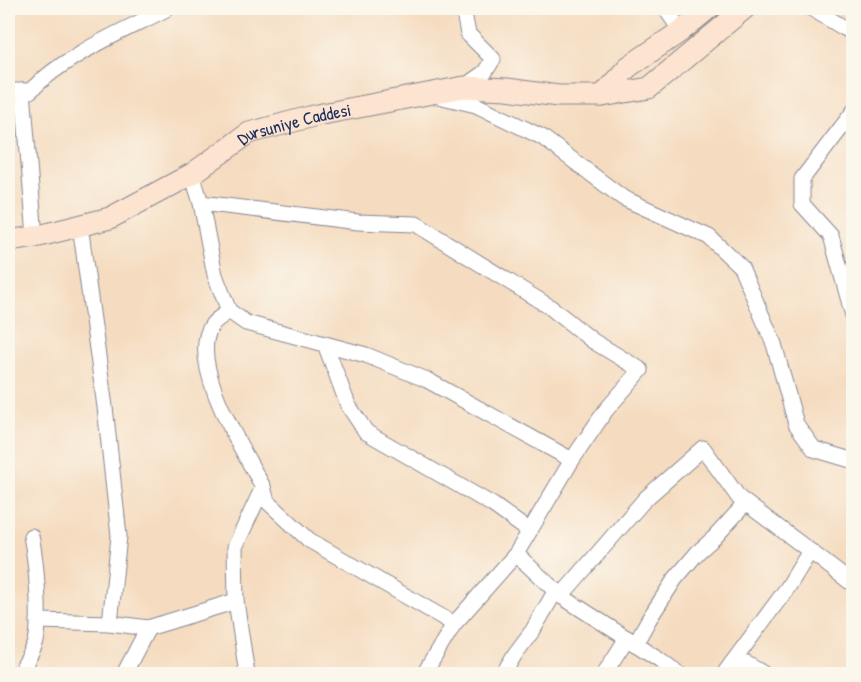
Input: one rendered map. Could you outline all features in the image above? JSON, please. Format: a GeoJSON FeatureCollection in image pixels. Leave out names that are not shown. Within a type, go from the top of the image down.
{"type":"FeatureCollection","features":[{"type":"Feature","properties":{"kind":"street"},"geometry":{"type":"LineString","coordinates":[[463,8],[468,34],[493,59],[485,72],[464,87]]}},
{"type":"Feature","properties":{"kind":"street"},"geometry":{"type":"LineString","coordinates":[[665,8],[681,31]]}},
{"type":"Feature","properties":{"kind":"street"},"geometry":{"type":"LineString","coordinates":[[602,96],[628,67],[681,31],[709,8]]}},
{"type":"Feature","properties":{"kind":"street","name":"Dursuniye Caddesi"},"geometry":{"type":"LineString","coordinates":[[8,241],[35,237],[110,218],[192,174],[249,133],[317,115],[464,87],[507,89],[558,96],[602,96],[649,88],[745,8]]}},
{"type":"Feature","properties":{"kind":"street"},"geometry":{"type":"LineString","coordinates":[[811,8],[854,34]]}},
{"type":"Feature","properties":{"kind":"street"},"geometry":{"type":"LineString","coordinates":[[35,237],[15,91],[30,92],[45,76],[75,57],[166,9]]}},
{"type":"Feature","properties":{"kind":"street"},"geometry":{"type":"LineString","coordinates":[[425,93],[476,105],[542,137],[623,198],[709,237],[741,267],[774,344],[796,424],[814,449],[854,462]]}},
{"type":"Feature","properties":{"kind":"street"},"geometry":{"type":"LineString","coordinates":[[854,111],[802,179],[802,204],[831,237],[854,319]]}},
{"type":"Feature","properties":{"kind":"street"},"geometry":{"type":"LineString","coordinates":[[192,174],[201,203],[215,274],[230,311],[246,323],[366,355],[426,380],[572,460]]}},
{"type":"Feature","properties":{"kind":"street"},"geometry":{"type":"LineString","coordinates":[[201,203],[358,222],[416,224],[550,307],[593,340],[641,370],[606,410],[572,460],[516,554],[454,624],[424,675]]}},
{"type":"Feature","properties":{"kind":"street"},"geometry":{"type":"LineString","coordinates":[[80,225],[105,407],[119,536],[110,623]]}},
{"type":"Feature","properties":{"kind":"street"},"geometry":{"type":"LineString","coordinates":[[230,311],[211,326],[206,344],[205,362],[214,393],[263,487],[267,501],[309,540],[454,624]]}},
{"type":"Feature","properties":{"kind":"street"},"geometry":{"type":"LineString","coordinates":[[325,344],[348,405],[366,432],[493,505],[530,531]]}},
{"type":"Feature","properties":{"kind":"street"},"geometry":{"type":"LineString","coordinates":[[503,675],[515,654],[559,593],[645,500],[703,448],[712,464],[746,504],[854,585]]}},
{"type":"Feature","properties":{"kind":"street"},"geometry":{"type":"LineString","coordinates":[[247,675],[236,601],[235,547],[263,487]]}},
{"type":"Feature","properties":{"kind":"street"},"geometry":{"type":"LineString","coordinates":[[603,675],[648,619],[675,579],[698,552],[746,504]]}},
{"type":"Feature","properties":{"kind":"street"},"geometry":{"type":"LineString","coordinates":[[19,675],[35,644],[38,621],[35,556],[31,536]]}},
{"type":"Feature","properties":{"kind":"street"},"geometry":{"type":"LineString","coordinates":[[728,669],[788,587],[810,550]]}},
{"type":"Feature","properties":{"kind":"street"},"geometry":{"type":"LineString","coordinates":[[516,554],[559,593],[679,675]]}},
{"type":"Feature","properties":{"kind":"street"},"geometry":{"type":"LineString","coordinates":[[38,621],[110,623],[148,628],[236,601]]}},
{"type":"Feature","properties":{"kind":"street"},"geometry":{"type":"LineString","coordinates":[[124,675],[148,628]]}},
{"type":"Feature","properties":{"kind":"street"},"geometry":{"type":"LineString","coordinates":[[728,669],[747,664],[764,675]]}}]}
